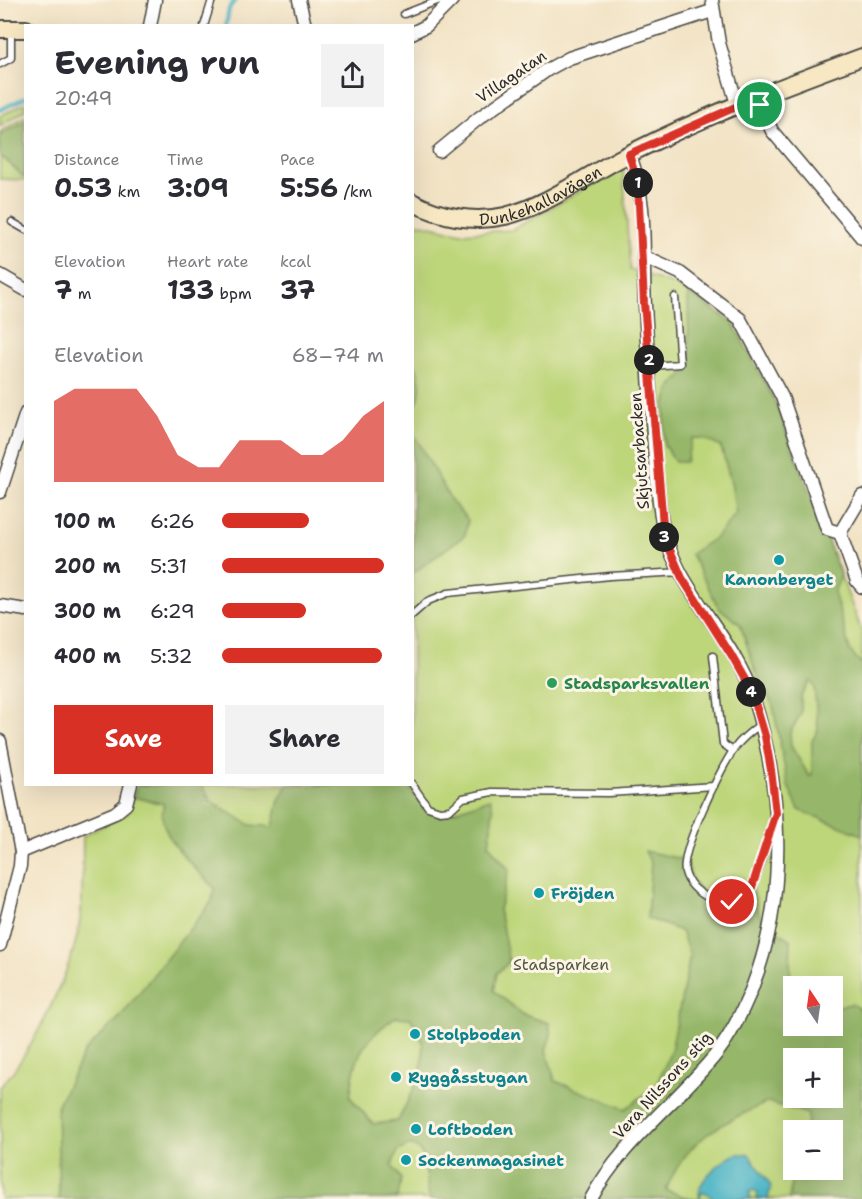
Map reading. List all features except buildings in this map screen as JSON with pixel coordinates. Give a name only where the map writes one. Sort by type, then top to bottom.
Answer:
[{"type":"street","points":[[150,24],[155,0]]},
{"type":"street","points":[[299,0],[305,24]]},
{"type":"street","points":[[414,32],[426,26],[452,0]]},
{"type":"street","points":[[712,6],[737,104]]},
{"type":"street","name":"Villagatan","points":[[439,151],[479,118],[546,70],[569,58],[712,6]]},
{"type":"street","name":"Dunkehallavägen","points":[[414,203],[453,217],[476,220],[529,209],[629,154],[737,104],[862,57]]},
{"type":"street","points":[[756,98],[772,131],[862,238]]},
{"type":"street","name":"Skjutsarbacken","points":[[629,154],[638,185],[649,366],[664,536],[752,692],[761,723],[776,813]]},
{"type":"street","points":[[644,257],[680,273],[740,319],[782,397],[826,529],[840,533]]},
{"type":"street","points":[[0,275],[24,289]]},
{"type":"street","points":[[0,492],[24,419]]},
{"type":"street","points":[[840,533],[862,496]]},
{"type":"street","points":[[840,533],[857,581],[862,588]]},
{"type":"street","points":[[0,606],[24,610]]},
{"type":"street","points":[[0,741],[21,852],[20,866],[0,945]]},
{"type":"street","points":[[21,852],[115,813],[126,804],[130,786]]},
{"type":"street","name":"Vera Nilssons stig","points":[[591,1199],[607,1170],[719,1051],[744,1008],[764,955],[772,922],[777,865],[776,813]]},
{"type":"lane","points":[[205,24],[212,0]]},
{"type":"lane","points":[[404,14],[440,0]]},
{"type":"lane","points":[[0,64],[11,58],[12,29]]},
{"type":"lane","points":[[12,222],[24,229]]},
{"type":"lane","points":[[649,366],[680,364],[675,297]]},
{"type":"lane","points":[[414,613],[428,601],[448,593],[610,576],[683,572]]},
{"type":"lane","points":[[713,657],[723,744],[733,751]]},
{"type":"lane","name":"Skjutsarbacken","points":[[761,723],[745,736],[733,751],[714,786],[691,840],[684,868],[689,882],[709,898],[732,902],[746,895],[752,887],[776,813]]},
{"type":"lane","points":[[413,786],[428,807],[440,811],[450,810],[463,798],[492,792],[609,793],[714,786]]},
{"type":"green space","points":[[24,104],[24,111],[0,126],[0,116]]},
{"type":"green space","points":[[24,117],[24,180],[0,179],[0,132]]},
{"type":"green space","points":[[24,122],[24,177],[0,155],[0,135]]},
{"type":"green space","name":"Stadsparken","points":[[623,167],[630,270],[675,285],[732,321],[775,401],[862,632],[862,1199],[0,1199],[0,1087],[24,1056],[47,1014],[73,950],[81,909],[83,836],[128,813],[137,786],[414,786],[414,220],[418,223],[461,233],[512,230]]},
{"type":"green space","points":[[688,293],[732,321],[775,401],[841,576],[834,592],[850,651],[862,664],[862,835],[799,810],[788,786],[773,706],[755,670],[740,624],[719,608],[691,554],[716,537],[736,514],[731,482],[721,447],[704,439],[692,438],[686,462],[675,462],[664,445],[665,404],[671,387],[689,368]],"holes":[[[810,681],[814,685],[818,730],[812,741],[812,775],[809,776],[791,746],[790,733],[801,713],[801,696]]]},
{"type":"green space","points":[[414,363],[420,386],[419,397],[414,408]]},
{"type":"green space","points":[[414,435],[453,503],[468,520],[465,535],[414,572]]},
{"type":"green space","points":[[137,786],[202,786],[212,802],[250,825],[273,827],[279,800],[286,786],[408,786],[427,808],[444,813],[490,799],[493,809],[489,845],[509,870],[499,910],[509,962],[497,973],[494,991],[524,1015],[549,1023],[551,1035],[546,1050],[555,1081],[625,1109],[656,1086],[671,1051],[690,956],[681,931],[647,918],[651,863],[645,851],[686,860],[696,886],[705,894],[732,902],[752,887],[759,914],[763,920],[791,940],[791,976],[783,976],[783,1036],[843,1036],[843,1005],[852,1004],[862,1011],[862,1199],[789,1199],[790,1180],[843,1180],[843,1120],[808,1120],[808,1114],[788,1108],[843,1108],[843,1048],[783,1048],[783,1106],[768,1102],[720,1126],[695,1145],[674,1172],[666,1190],[691,1199],[430,1199],[425,1160],[417,1149],[410,1145],[398,1151],[392,1165],[401,1179],[398,1197],[393,1199],[59,1199],[57,1106],[85,1051],[120,1017],[212,901],[214,888],[170,838],[162,815],[164,804],[133,797]],"holes":[[[395,1017],[410,1018],[423,1043],[421,1069],[398,1121],[373,1124],[350,1097],[358,1059],[374,1035]]]},
{"type":"water","points":[[736,1154],[749,1154],[771,1186],[768,1199],[757,1199],[758,1192],[753,1190],[749,1193],[751,1199],[714,1199],[705,1192],[701,1193],[700,1199],[701,1185],[710,1172]]},
{"type":"waterway","points":[[226,24],[229,9],[235,0]]},
{"type":"waterway","points":[[0,110],[24,98]]},
{"type":"place","name":"Kanonberget","points":[[779,560]]},
{"type":"place","name":"Stadsparksvallen","points":[[552,683]]},
{"type":"place","name":"Fröjden","points":[[539,893]]},
{"type":"place","name":"Stolpboden","points":[[415,1034]]},
{"type":"place","name":"Ryggåsstugan","points":[[396,1077]]},
{"type":"place","name":"Loftboden","points":[[416,1129]]},
{"type":"place","name":"Sockenmagasinet","points":[[406,1160]]},
{"type":"route","points":[[732,902],[746,895],[752,887],[766,847],[776,813],[771,770],[765,736],[752,692],[682,578],[664,536],[660,511],[644,303],[644,257],[638,185],[636,171],[629,154],[737,104],[756,98],[760,105]]}]
